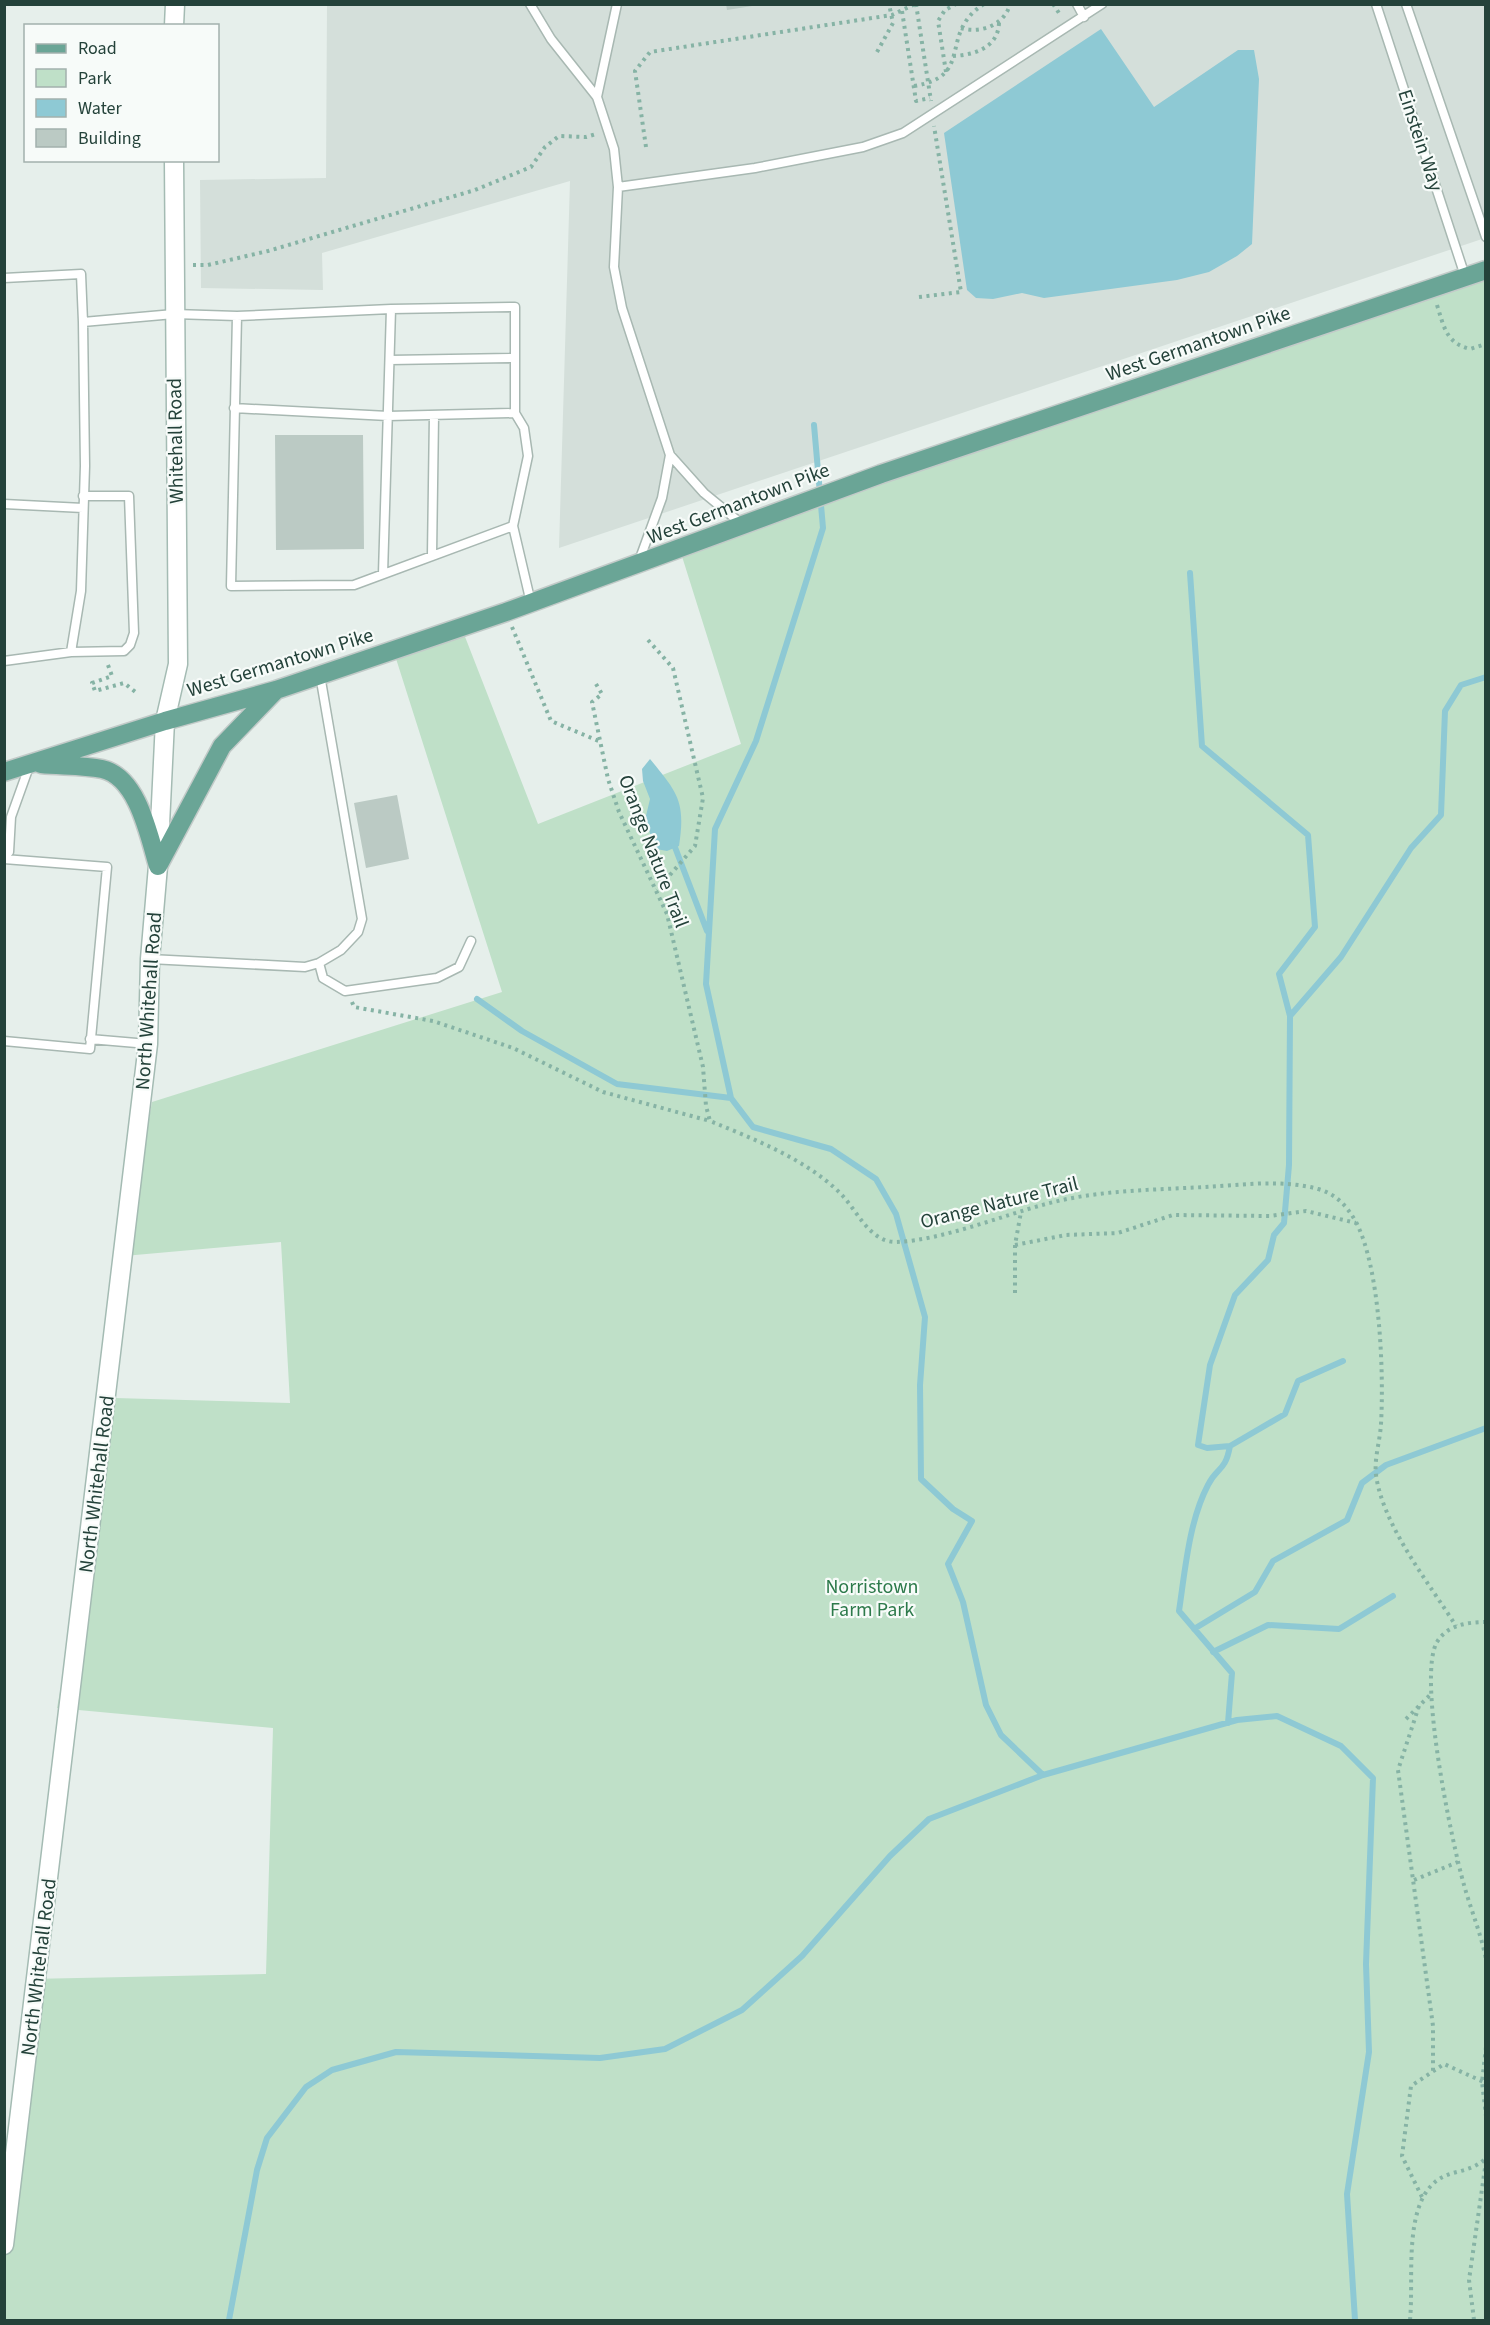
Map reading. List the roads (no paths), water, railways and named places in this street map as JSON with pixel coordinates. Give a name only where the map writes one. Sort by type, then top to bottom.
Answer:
[{"type":"main road","points":[[174,24],[175,4]]},
{"type":"main road","name":"Whitehall Road","points":[[165,721],[178,664],[174,162]]},
{"type":"main road","name":"West Germantown Pike","points":[[4,772],[165,721],[276,690],[531,604],[881,474],[1485,270]]},
{"type":"main road","points":[[158,866],[218,751],[276,690]]},
{"type":"main road","name":"North Whitehall Road","points":[[4,2246],[148,1044],[150,959],[158,866],[165,721]]},
{"type":"main road","points":[[30,764],[104,769],[125,784],[136,796],[158,866]]},
{"type":"lane","points":[[530,4],[551,39],[597,97],[614,149],[618,187],[615,227],[616,278],[622,308],[670,455],[704,494],[744,525]]},
{"type":"lane","points":[[597,97],[617,4]]},
{"type":"lane","points":[[1077,4],[1084,16]]},
{"type":"lane","points":[[618,187],[754,168],[863,147],[903,133],[933,117],[1102,4]]},
{"type":"lane","name":"Einstein Way","points":[[1376,4],[1465,276]]},
{"type":"lane","name":"Einstein Way","points":[[1406,4],[1485,237]]},
{"type":"lane","points":[[4,278],[81,274],[84,496],[81,591],[71,652]]},
{"type":"lane","points":[[83,322],[174,314],[237,316],[391,309],[515,307],[514,413],[524,428],[528,456],[513,526],[531,604]]},
{"type":"lane","points":[[383,574],[391,309]]},
{"type":"lane","points":[[237,316],[231,586],[354,585],[513,526]]},
{"type":"lane","points":[[390,360],[514,358]]},
{"type":"lane","points":[[234,408],[388,416],[514,413]]},
{"type":"lane","points":[[432,555],[434,415]]},
{"type":"lane","points":[[637,566],[656,518],[670,455]]},
{"type":"lane","points":[[4,661],[71,652],[124,651],[130,645],[134,633],[129,496],[84,496]]},
{"type":"lane","points":[[4,504],[83,508]]},
{"type":"lane","points":[[150,959],[292,967],[319,963],[350,942],[358,932],[362,919],[320,675]]},
{"type":"lane","points":[[4,858],[9,852],[11,817],[30,764]]},
{"type":"lane","points":[[4,858],[107,867],[90,1049],[4,1041]]},
{"type":"lane","points":[[319,963],[323,978],[345,991],[437,978],[459,967],[471,941]]},
{"type":"lane","points":[[90,1039],[148,1044]]},
{"type":"water","points":[[1101,29],[1154,107],[1238,50],[1254,50],[1259,79],[1252,244],[1237,256],[1209,272],[1177,280],[1044,298],[1022,293],[993,299],[976,298],[967,290],[944,133]]},
{"type":"water","points":[[650,759],[673,789],[680,807],[679,846],[667,851],[656,849],[645,820],[650,799],[643,781],[642,769]]},
{"type":"waterway","points":[[814,425],[823,528],[756,741],[715,829],[706,984],[731,1098],[753,1127],[831,1149],[876,1179],[896,1214],[925,1317],[920,1385],[921,1479],[953,1509],[972,1521],[948,1564],[963,1602],[986,1705],[1001,1735],[1043,1775]]},
{"type":"waterway","points":[[1190,573],[1202,746],[1308,835],[1315,927],[1279,974],[1290,1016]]},
{"type":"waterway","points":[[1228,1723],[1232,1673],[1179,1611],[1196,1514],[1211,1479],[1226,1461],[1230,1446],[1207,1448],[1198,1445],[1210,1365],[1235,1295],[1268,1260],[1274,1235],[1284,1223],[1289,1165],[1290,1016],[1341,957],[1411,848],[1441,815],[1445,711],[1461,685],[1486,677]]},
{"type":"waterway","points":[[673,842],[707,931]]},
{"type":"waterway","points":[[477,999],[522,1031],[617,1084],[731,1098]]},
{"type":"waterway","points":[[1230,1446],[1285,1414],[1298,1381],[1343,1361]]},
{"type":"waterway","points":[[1194,1629],[1255,1592],[1273,1561],[1347,1520],[1362,1483],[1386,1465],[1486,1428]]},
{"type":"waterway","points":[[1213,1652],[1268,1625],[1339,1629],[1393,1596]]},
{"type":"waterway","points":[[229,2320],[257,2170],[267,2138],[306,2087],[332,2070],[396,2052],[600,2058],[665,2049],[742,2010],[802,1956],[890,1856],[929,1819],[1043,1775],[1237,1720],[1277,1716],[1341,1746],[1373,1778],[1366,1964],[1369,2052],[1347,2194],[1355,2320]]},
{"type":"park label","name":"Norristown Farm Park","points":[[872,1598]]}]
